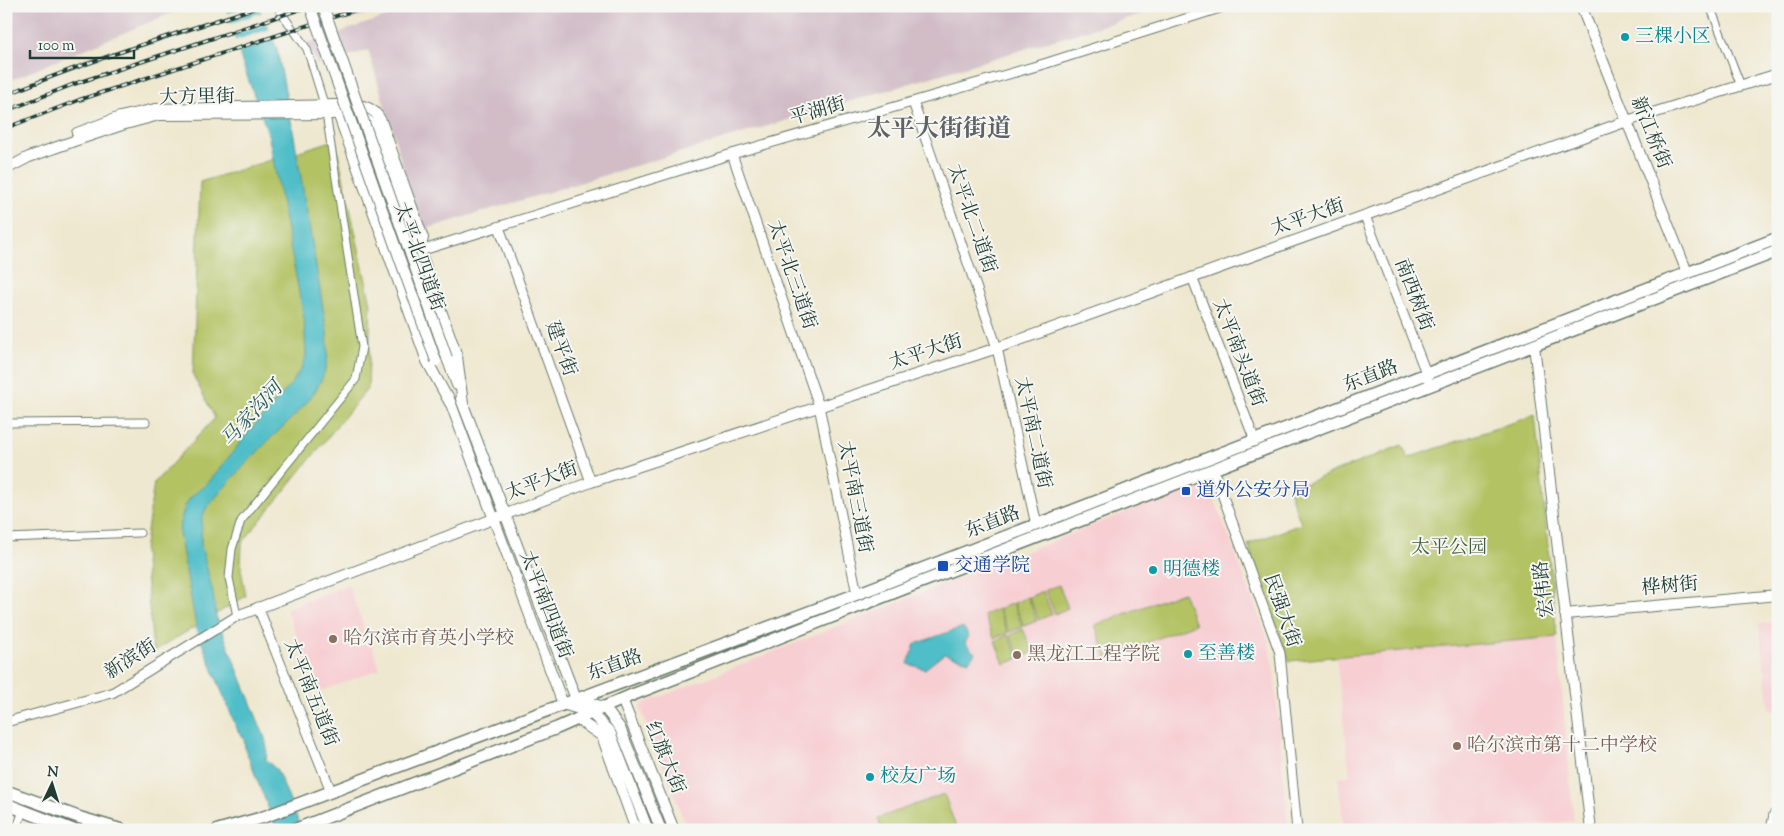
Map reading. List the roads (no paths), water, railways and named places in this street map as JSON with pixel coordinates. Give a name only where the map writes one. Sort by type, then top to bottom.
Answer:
[{"type":"highway","name":"东直路","points":[[294,830],[577,719],[622,699],[1213,469],[1687,272],[1778,238]]},
{"type":"highway","name":"东直路","points":[[218,830],[261,818],[304,802],[857,594],[1255,440],[1429,379],[1534,345],[1778,251]]},
{"type":"highway","points":[[6,791],[81,818],[122,830]]},
{"type":"highway","points":[[6,804],[73,830]]},
{"type":"main road","name":"太平北四道街","points":[[310,6],[450,403],[494,519]]},
{"type":"main road","name":"太平北四道街","points":[[323,6],[463,404],[506,515]]},
{"type":"main road","name":"新江桥街","points":[[1581,6],[1687,272]]},
{"type":"main road","name":"太平大街","points":[[236,616],[591,482],[997,348],[1627,121],[1778,74]]},
{"type":"main road","name":"大方里街","points":[[6,161],[62,138],[133,113],[162,108],[337,110],[365,106],[373,109],[379,116],[423,238],[420,250],[457,356],[463,404]]},
{"type":"main road","name":"大方里街","points":[[6,169],[29,157],[148,117],[167,114],[237,110]]},
{"type":"main road","points":[[337,110],[427,361],[450,403]]},
{"type":"main road","name":"宏伟路","points":[[1534,345],[1591,830]]},
{"type":"main road","name":"太平南四道街","points":[[506,515],[576,699]]},
{"type":"main road","name":"太平南四道街","points":[[494,519],[564,704]]},
{"type":"main road","name":"桦树街","points":[[1565,614],[1778,594]]},
{"type":"main road","points":[[576,699],[604,707]]},
{"type":"main road","name":"红旗大街","points":[[622,699],[674,830]]},
{"type":"main road","points":[[564,704],[591,713],[610,732],[648,830]]},
{"type":"main road","name":"红旗大街","points":[[604,707],[620,728],[661,830]]},
{"type":"main road","points":[[577,719],[602,736],[636,830]]},
{"type":"street","points":[[236,616],[228,578],[232,549],[241,521],[356,380],[362,346],[325,110],[307,49],[278,8],[279,6]]},
{"type":"street","name":"平湖街","points":[[420,250],[732,154],[1047,63],[1226,6]]},
{"type":"street","points":[[1710,6],[1741,86]]},
{"type":"street","name":"太平北二道街","points":[[913,102],[997,348]]},
{"type":"street","name":"太平北三道街","points":[[732,154],[819,406]]},
{"type":"street","name":"南西树街","points":[[1365,216],[1429,379]]},
{"type":"street","name":"建平街","points":[[499,227],[591,482]]},
{"type":"street","name":"太平南头道街","points":[[1192,277],[1255,440]]},
{"type":"street","name":"太平南二道街","points":[[997,348],[1036,525]]},
{"type":"street","name":"太平南三道街","points":[[819,406],[857,594]]},
{"type":"street","points":[[6,423],[146,422]]},
{"type":"street","name":"民强大街","points":[[1213,469],[1280,653],[1297,830]]},
{"type":"street","points":[[6,538],[140,533]]},
{"type":"street","name":"太平南五道街","points":[[258,608],[331,791]]},
{"type":"street","name":"新滨街","points":[[6,722],[112,692],[236,616]]},
{"type":"street","points":[[16,830],[23,811]]},
{"type":"street","points":[[1770,830],[1773,814],[1778,813]]},
{"type":"water","points":[[226,6],[258,6],[277,49],[294,136],[327,332],[328,351],[321,381],[309,400],[236,474],[206,509],[202,518],[201,545],[213,593],[216,616],[265,738],[267,748],[266,760],[277,770],[302,830],[277,830],[245,749],[244,738],[238,731],[197,631],[179,533],[180,522],[186,504],[191,497],[209,482],[248,433],[292,383],[303,365],[306,355],[304,318],[268,133],[242,62]]},
{"type":"water","points":[[963,627],[969,636],[965,643],[975,653],[969,661],[944,654],[925,669],[908,664],[915,644]]},
{"type":"railway","points":[[6,95],[101,59],[261,6]]},
{"type":"railway","points":[[6,111],[74,84],[310,6]]},
{"type":"railway","points":[[6,128],[79,100],[367,6]]},
{"type":"place","name":"三棵小区","points":[[1625,37]]},
{"type":"place","name":"道外公安分局","points":[[1186,491]]},
{"type":"place","name":"交通学院","points":[[943,566]]},
{"type":"place","name":"明德楼","points":[[1153,570]]},
{"type":"place","name":"哈尔滨市育英小学校","points":[[333,639]]},
{"type":"place","name":"至善楼","points":[[1188,654]]},
{"type":"place","name":"黑龙江工程学院","points":[[1017,655]]},
{"type":"place","name":"哈尔滨市第十二中学校","points":[[1457,746]]},
{"type":"place","name":"校友广场","points":[[870,777]]},
{"type":"district","name":"太平大街街道","points":[[939,130]]},
{"type":"water label","name":"马家沟河","points":[[253,415]]},
{"type":"park label","name":"太平公园","points":[[1449,548]]}]
